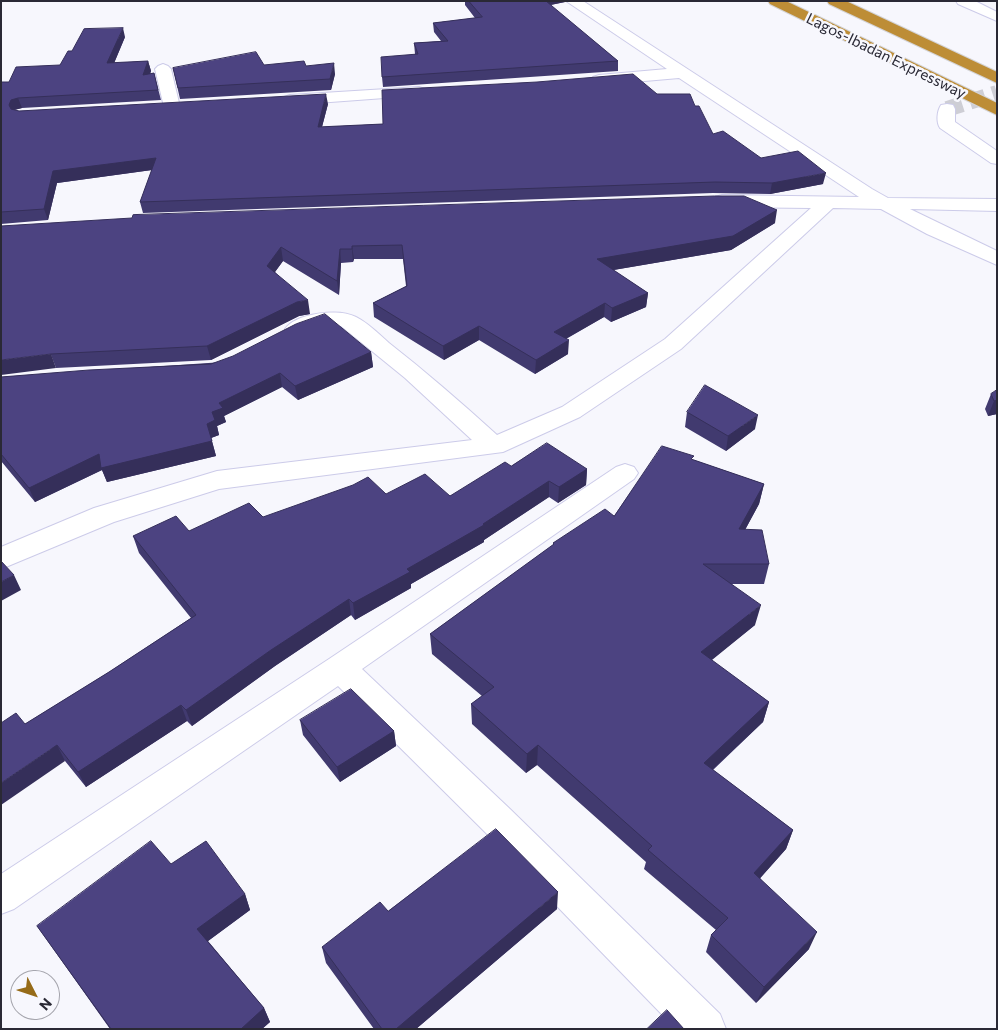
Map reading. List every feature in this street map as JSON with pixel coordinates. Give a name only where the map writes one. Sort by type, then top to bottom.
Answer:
[{"type":"highway","name":"Lagos-Ibadan Expressway","points":[[775,1],[997,110]]},
{"type":"highway","name":"Lagos-Ibadan Expressway","points":[[834,1],[997,78]]},
{"type":"street","points":[[573,1],[680,73],[866,193],[934,230],[997,259]]},
{"type":"street","points":[[963,1],[997,17]]},
{"type":"street","points":[[163,69],[172,107]]},
{"type":"street","points":[[585,81],[680,73]]},
{"type":"street","points":[[277,101],[431,91]]},
{"type":"street","points":[[154,108],[191,106]]},
{"type":"street","points":[[947,110],[946,124],[997,159]]},
{"type":"street","points":[[703,201],[997,205]]},
{"type":"street","points":[[1,559],[104,515],[217,480],[494,446],[571,412],[673,344],[827,204]]},
{"type":"street","points":[[276,340],[308,323],[332,318],[348,321],[494,446]]},
{"type":"street","points":[[1,896],[625,473]]},
{"type":"street","points":[[340,668],[497,820],[705,1029]]},
{"type":"building","points":[[469,1],[546,1],[618,61],[382,77],[381,57],[418,54],[414,43],[448,41],[433,23],[482,17]]},
{"type":"building","points":[[123,28],[107,63],[148,61],[143,75],[154,73],[158,90],[18,98],[11,100],[9,105],[11,109],[19,111],[326,94],[318,127],[383,124],[382,90],[537,82],[633,74],[657,94],[690,94],[695,106],[699,106],[713,134],[723,131],[761,158],[798,151],[826,173],[772,183],[715,182],[140,202],[156,158],[53,171],[44,209],[1,212],[1,82],[9,82],[16,67],[60,65],[68,51],[72,51],[84,29]]},
{"type":"building","points":[[256,52],[264,65],[304,61],[306,66],[334,63],[330,79],[178,88],[173,68]]},
{"type":"building","points":[[744,196],[777,210],[733,236],[597,259],[648,293],[612,308],[605,303],[554,332],[569,340],[536,360],[479,326],[443,346],[373,303],[407,286],[402,245],[352,246],[352,249],[340,249],[337,281],[281,247],[267,266],[308,300],[297,302],[207,346],[51,354],[1,360],[1,226],[132,218],[133,215]]},
{"type":"building","points":[[325,314],[371,352],[295,386],[280,373],[219,403],[223,408],[212,412],[215,420],[207,424],[212,441],[101,468],[99,454],[29,488],[1,454],[1,377],[89,370],[211,364],[233,356],[296,324]]},
{"type":"building","points":[[705,385],[758,415],[728,436],[687,412]]},
{"type":"building","points":[[997,390],[997,400],[994,401],[991,394]]},
{"type":"building","points":[[547,443],[587,469],[559,487],[549,481],[484,525],[407,569],[410,572],[353,603],[349,599],[271,650],[186,710],[181,705],[78,772],[57,745],[1,783],[1,723],[16,713],[25,724],[196,615],[133,536],[176,516],[189,531],[249,503],[263,517],[353,485],[368,477],[386,494],[425,474],[450,496],[505,462],[511,466]]},
{"type":"building","points":[[662,446],[694,456],[691,459],[764,484],[739,529],[762,530],[769,564],[703,564],[761,605],[701,652],[769,702],[704,763],[793,830],[754,873],[817,932],[764,987],[711,935],[728,918],[648,850],[652,846],[538,745],[527,754],[471,704],[494,687],[430,634],[553,543],[605,509],[614,516]]},
{"type":"building","points":[[1,561],[14,575],[1,582]]},
{"type":"building","points":[[351,689],[394,731],[337,767],[300,720]]},
{"type":"building","points":[[496,829],[558,892],[396,1029],[382,1029],[322,947],[380,902],[388,911]]},
{"type":"building","points":[[151,841],[171,864],[206,841],[245,894],[197,929],[264,1008],[241,1029],[111,1029],[37,926]]},
{"type":"building","points":[[667,1010],[684,1029],[647,1029]]},
{"type":"tunnel","points":[[947,109],[997,93]]}]
